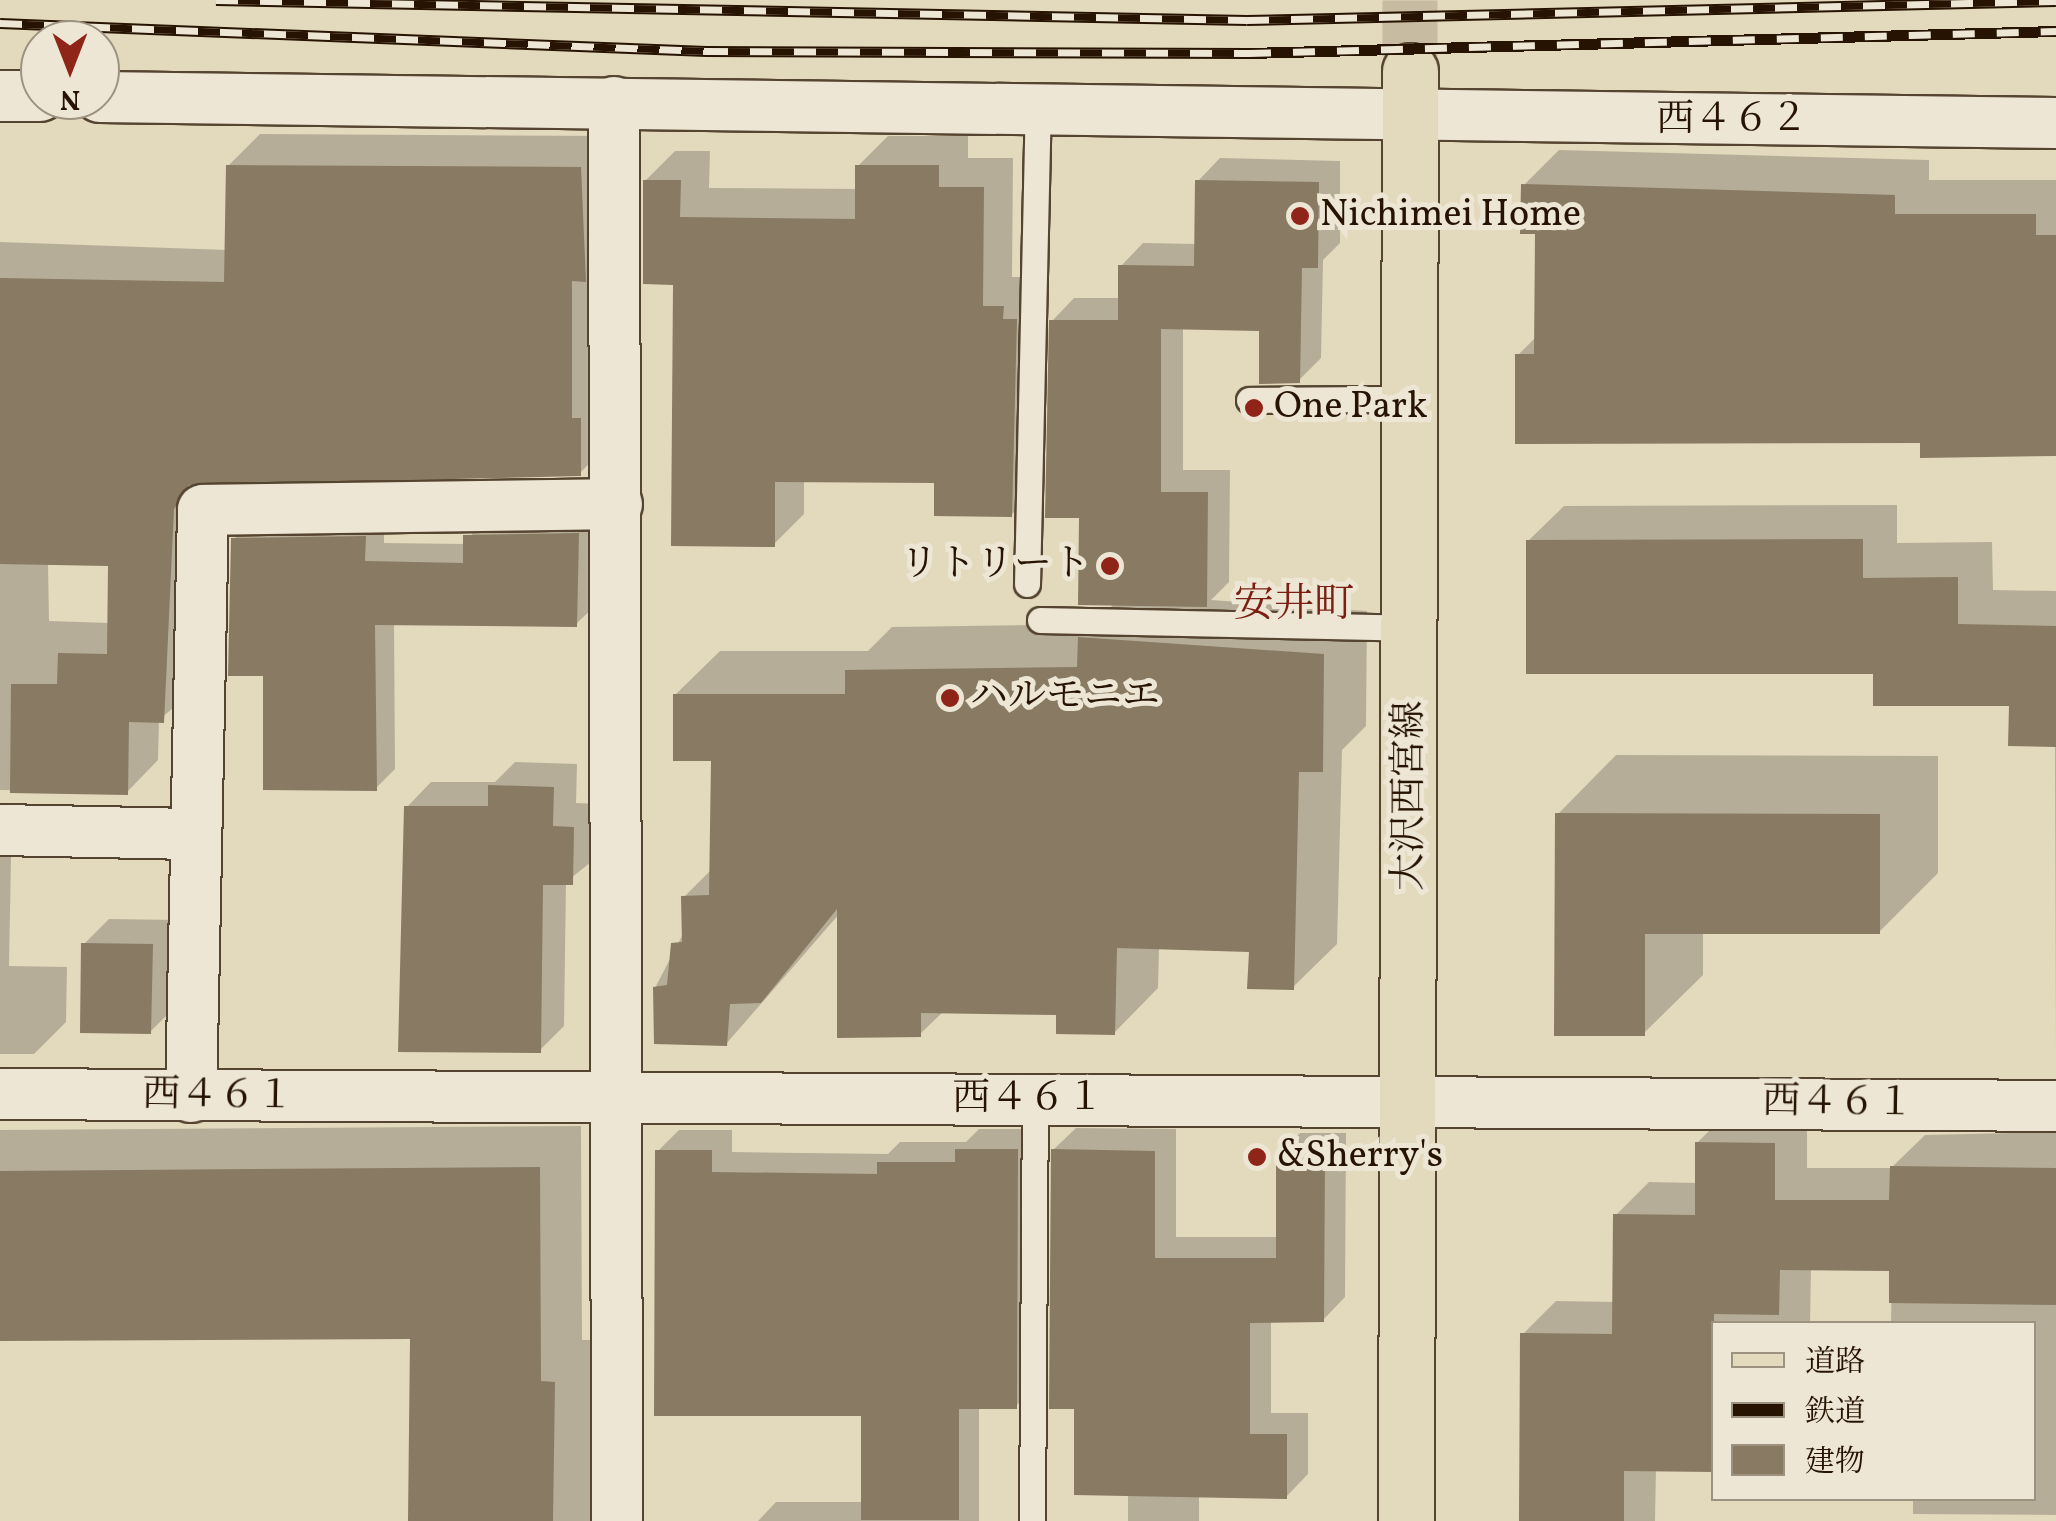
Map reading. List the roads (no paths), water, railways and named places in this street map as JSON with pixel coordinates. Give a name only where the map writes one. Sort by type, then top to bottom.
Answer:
[{"type":"main road","name":"大沢西宮線","points":[[1406,1521],[1411,1098],[1409,95]]},
{"type":"street","name":"西４６２","points":[[120,97],[1038,111],[1409,95],[2056,122]]},
{"type":"street","points":[[614,102],[620,1102],[617,1521]]},
{"type":"street","points":[[191,1096],[203,510],[617,504]]},
{"type":"street","points":[[0,830],[196,834]]},
{"type":"street","name":"西４６１","points":[[0,1094],[620,1102],[1411,1098],[2056,1106]]},
{"type":"lane","points":[[1027,584],[1038,111]]},
{"type":"lane","points":[[1249,400],[1410,399]]},
{"type":"lane","points":[[1040,620],[1410,628]]},
{"type":"lane","points":[[1032,1521],[1035,1100]]},
{"type":"tunnel","points":[[1410,0],[1410,71]]},
{"type":"railway","points":[[216,0],[1247,20],[2056,1]]},
{"type":"railway","points":[[0,23],[706,51],[1249,53],[2056,31]]},
{"type":"place","name":"Nichimei Home","points":[[1300,216]]},
{"type":"place","name":"One Park","points":[[1254,408]]},
{"type":"place","name":"リトリート","points":[[1110,566]]},
{"type":"place","name":"ハルモニエ","points":[[950,698]]},
{"type":"place","name":"&Sherry's","points":[[1257,1157]]},
{"type":"district","name":"安井町","points":[[1294,606]]}]
